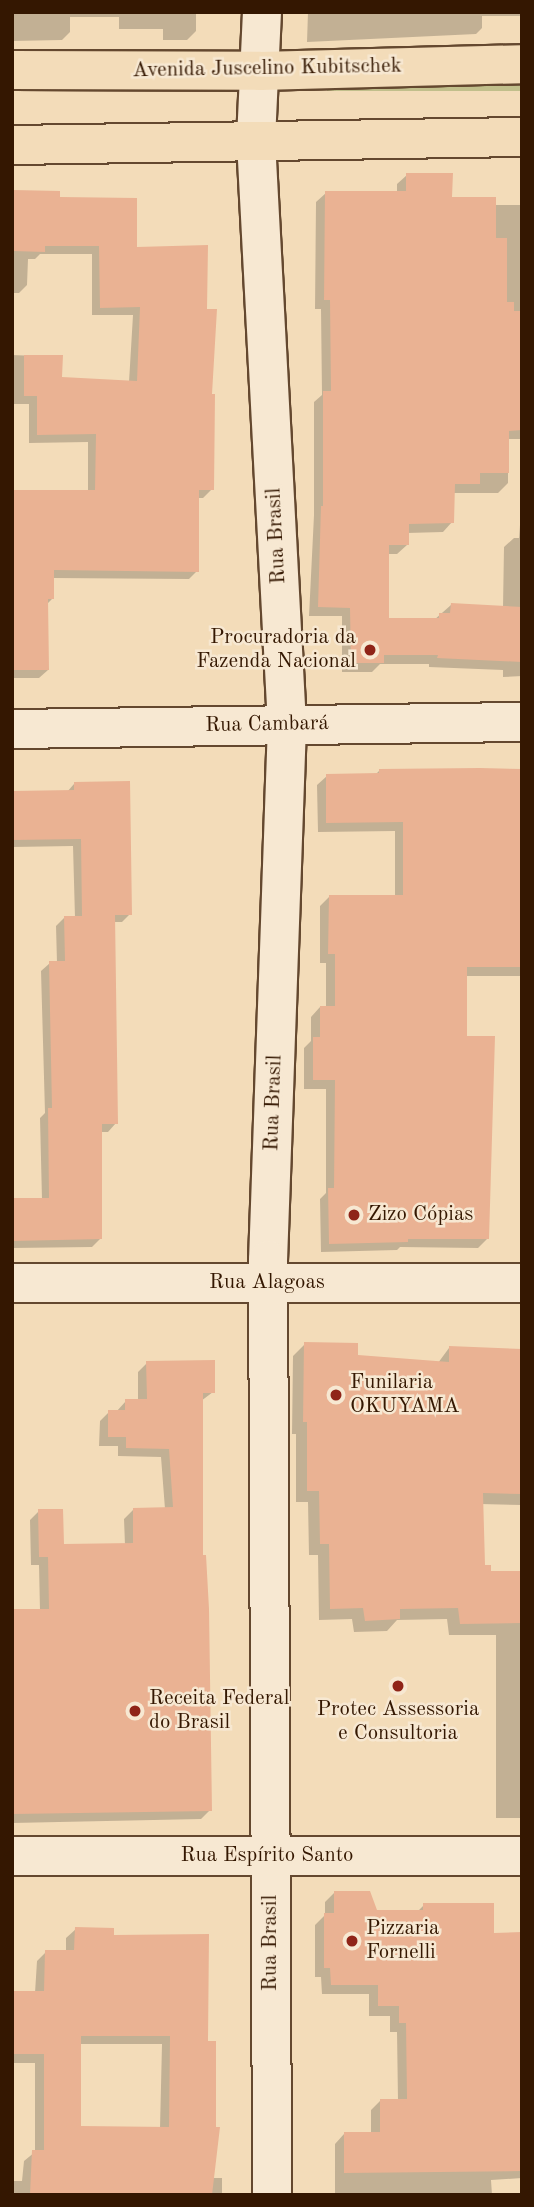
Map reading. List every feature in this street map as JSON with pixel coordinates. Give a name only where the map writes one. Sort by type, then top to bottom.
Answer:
[{"type":"main road","name":"Avenida Juscelino Kubitschek","points":[[12,70],[260,71],[522,64]]},
{"type":"main road","points":[[12,145],[522,137]]},
{"type":"street","name":"Rua Brasil","points":[[262,12],[256,141],[288,725],[268,1284],[272,2195]]},
{"type":"street","name":"Rua Cambará","points":[[12,729],[522,722]]},
{"type":"street","name":"Rua Alagoas","points":[[12,1283],[522,1283]]},
{"type":"street","name":"Rua Espírito Santo","points":[[12,1856],[522,1856]]},
{"type":"shaded area","points":[[327,64],[522,64],[522,91],[327,91]]},
{"type":"building","points":[[406,173],[453,173],[452,197],[496,197],[496,238],[507,238],[507,302],[514,302],[514,311],[522,311],[522,430],[509,431],[509,473],[480,473],[480,484],[455,484],[454,523],[409,524],[409,545],[389,545],[389,618],[439,618],[439,613],[450,613],[451,603],[522,607],[522,662],[437,658],[438,655],[384,655],[384,663],[351,663],[350,608],[318,607],[323,506],[323,391],[331,391],[330,300],[324,300],[325,191],[406,191]]},
{"type":"building","points":[[13,190],[60,191],[60,197],[137,198],[137,247],[208,245],[207,309],[217,309],[212,394],[215,394],[214,490],[199,490],[199,572],[54,570],[54,599],[48,599],[49,670],[12,670],[12,490],[95,490],[96,434],[37,435],[37,396],[24,396],[24,355],[63,355],[62,377],[137,381],[140,307],[100,308],[99,246],[45,246],[45,252],[13,251]]},
{"type":"building","points":[[379,769],[522,769],[522,967],[467,967],[467,1036],[495,1036],[489,1239],[408,1239],[408,1242],[329,1244],[328,1188],[334,1188],[335,1080],[313,1080],[313,1037],[320,1037],[320,1006],[335,1006],[335,954],[328,954],[329,895],[403,895],[403,822],[326,823],[326,774],[379,773]]},
{"type":"building","points":[[130,781],[132,915],[115,915],[118,1124],[102,1124],[102,1239],[12,1241],[12,1198],[49,1198],[48,1108],[52,1108],[49,961],[65,961],[64,916],[82,916],[81,839],[12,840],[12,791],[74,790],[74,782]]},
{"type":"building","points":[[304,1342],[358,1343],[358,1355],[449,1362],[449,1346],[522,1349],[522,1494],[483,1493],[485,1565],[491,1565],[491,1571],[522,1571],[522,1623],[460,1624],[458,1608],[400,1609],[400,1619],[365,1621],[363,1608],[330,1609],[329,1544],[320,1544],[319,1491],[307,1491],[307,1422],[303,1422]]},
{"type":"building","points":[[215,1360],[215,1393],[203,1393],[203,1555],[206,1555],[209,1609],[212,1811],[12,1814],[12,1609],[49,1609],[48,1557],[39,1557],[38,1509],[63,1509],[64,1544],[133,1543],[133,1508],[173,1507],[169,1449],[126,1448],[126,1437],[108,1437],[108,1410],[125,1410],[125,1399],[147,1399],[146,1361]]},
{"type":"building","points":[[334,1891],[370,1891],[377,1910],[423,1910],[423,1903],[494,1903],[494,1933],[522,1932],[522,2171],[344,2173],[344,2132],[380,2132],[380,2099],[407,2099],[406,2023],[399,2023],[399,2006],[378,2006],[378,1985],[331,1985],[330,1968],[324,1968],[324,1913],[334,1913]]},
{"type":"building","points":[[75,1927],[114,1928],[114,1935],[209,1934],[208,2041],[216,2041],[216,2127],[220,2127],[212,2195],[30,2195],[32,2150],[44,2150],[44,2054],[12,2054],[12,1991],[44,1991],[45,1950],[74,1950]],"holes":[[[81,2036],[170,2036],[169,2127],[81,2126]]]},
{"type":"place","name":"Procuradoria da Fazenda Nacional","points":[[370,650]]},
{"type":"place","name":"Zizo Cópias","points":[[354,1215]]},
{"type":"place","name":"Funilaria OKUYAMA","points":[[336,1395]]},
{"type":"place","name":"Protec Assessoria e Consultoria","points":[[398,1686]]},
{"type":"place","name":"Receita Federal do Brasil","points":[[135,1711]]},
{"type":"place","name":"Pizzaria Fornelli","points":[[352,1941]]}]
